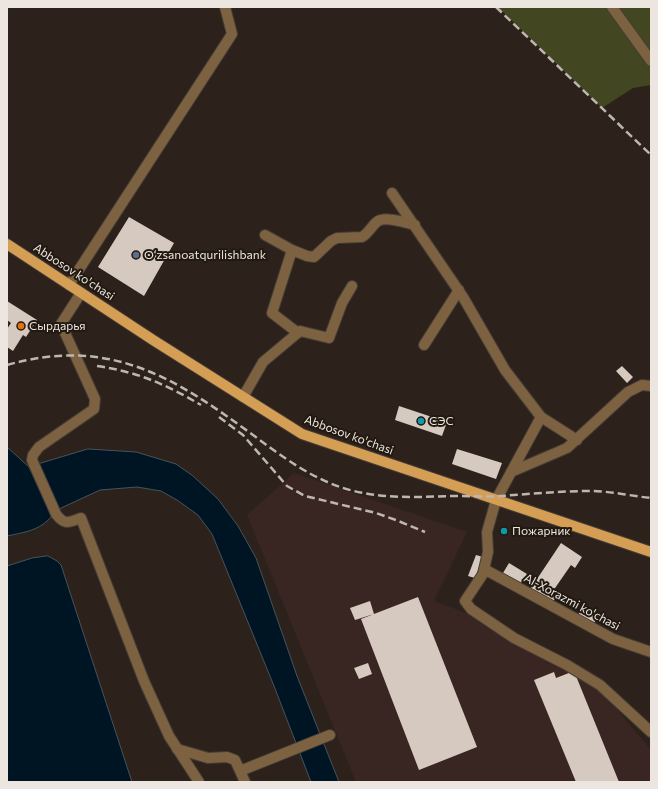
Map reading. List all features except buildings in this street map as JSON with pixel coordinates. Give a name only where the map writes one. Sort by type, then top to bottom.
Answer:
[{"type":"main road","name":"Abbosov ko'chasi","points":[[7,244],[302,434],[651,552]]},
{"type":"street","points":[[70,285],[232,34],[225,7]]},
{"type":"street","points":[[612,7],[651,61]]},
{"type":"street","points":[[392,193],[459,290],[505,370],[541,417],[577,440]]},
{"type":"street","points":[[265,235],[292,250],[314,257],[331,241],[337,238],[362,237],[381,220],[396,220],[415,225]]},
{"type":"street","points":[[292,250],[272,313],[298,333]]},
{"type":"street","points":[[243,397],[263,362],[300,331],[329,338],[342,302],[352,286]]},
{"type":"street","points":[[424,344],[459,290]]},
{"type":"street","points":[[81,293],[61,324],[95,399],[94,409],[39,447],[33,455],[32,460],[56,514],[61,520],[66,523],[81,518],[144,681],[168,736],[199,782]]},
{"type":"street","points":[[511,472],[567,448],[628,392],[642,385],[651,386]]},
{"type":"street","points":[[541,417],[496,500],[487,532],[488,552],[483,574],[465,601],[471,609],[514,638],[567,664],[600,685],[651,732]]},
{"type":"street","name":"Al-Xorazmi ko'chasi","points":[[484,569],[613,639],[651,652]]},
{"type":"street","points":[[240,771],[330,735]]},
{"type":"street","points":[[177,749],[208,758],[227,757],[235,760],[245,782]]},
{"type":"shaded area","points":[[294,473],[467,532],[434,601],[485,620],[604,694],[651,750],[651,782],[356,782],[247,515]]},
{"type":"green space","points":[[498,7],[651,7],[651,85],[633,88],[602,108]]},
{"type":"water","points":[[7,447],[29,467],[52,516],[37,528],[7,536]]},
{"type":"water","points":[[88,449],[136,452],[176,464],[193,476],[218,499],[238,526],[256,558],[297,676],[339,782],[311,782],[274,686],[212,534],[198,515],[161,491],[137,487],[100,490],[59,509],[39,464]]},
{"type":"water","points":[[48,556],[61,565],[132,782],[7,782],[7,566],[32,558]]},
{"type":"railway","points":[[496,7],[651,155]]},
{"type":"railway","points":[[7,365],[44,357],[77,356],[109,359],[139,367],[196,396],[301,468],[327,482],[366,494],[403,497],[428,497],[501,496],[598,491],[651,498]]},
{"type":"railway","points":[[97,366],[138,375],[163,385],[201,405]]},
{"type":"railway","points":[[219,417],[243,435],[287,486],[305,496],[376,513],[425,532]]},
{"type":"place","name":"Oʻzsanoatqurilishbank","points":[[136,255]]},
{"type":"place","name":"Сырдарья","points":[[21,326]]},
{"type":"place","name":"СЭС","points":[[421,421]]},
{"type":"place","name":"Пожарник","points":[[504,531]]}]
